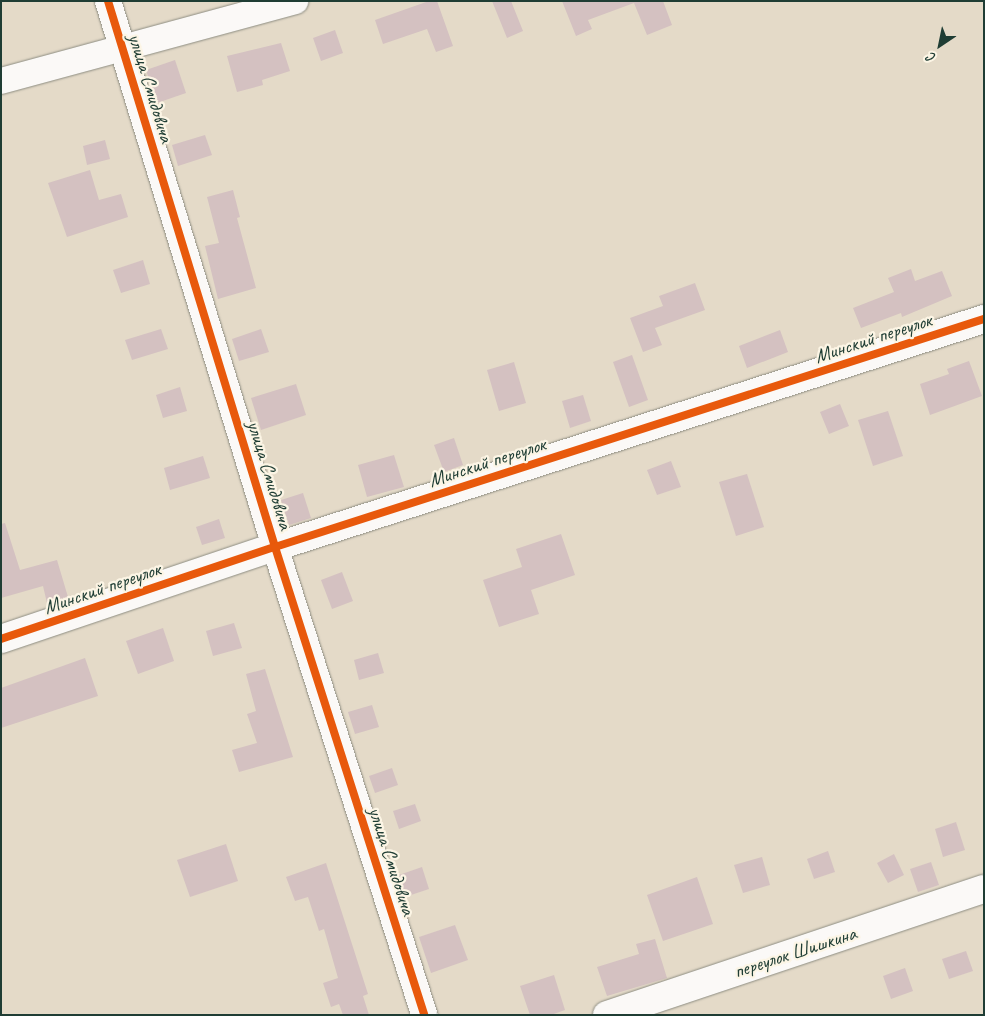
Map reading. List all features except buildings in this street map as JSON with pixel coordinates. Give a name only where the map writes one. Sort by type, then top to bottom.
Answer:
[{"type":"street","name":"улица Смидовича","points":[[108,1],[275,547],[424,1015]]},
{"type":"street","points":[[1,80],[295,1]]},
{"type":"street","name":"Минский переулок","points":[[1,638],[275,547],[984,319]]},
{"type":"street","name":"переулок Шишкина","points":[[607,1015],[984,889]]},
{"type":"cycle path","points":[[108,1],[275,547],[424,1015]]},
{"type":"cycle path","points":[[1,639],[275,547],[984,319]]}]
